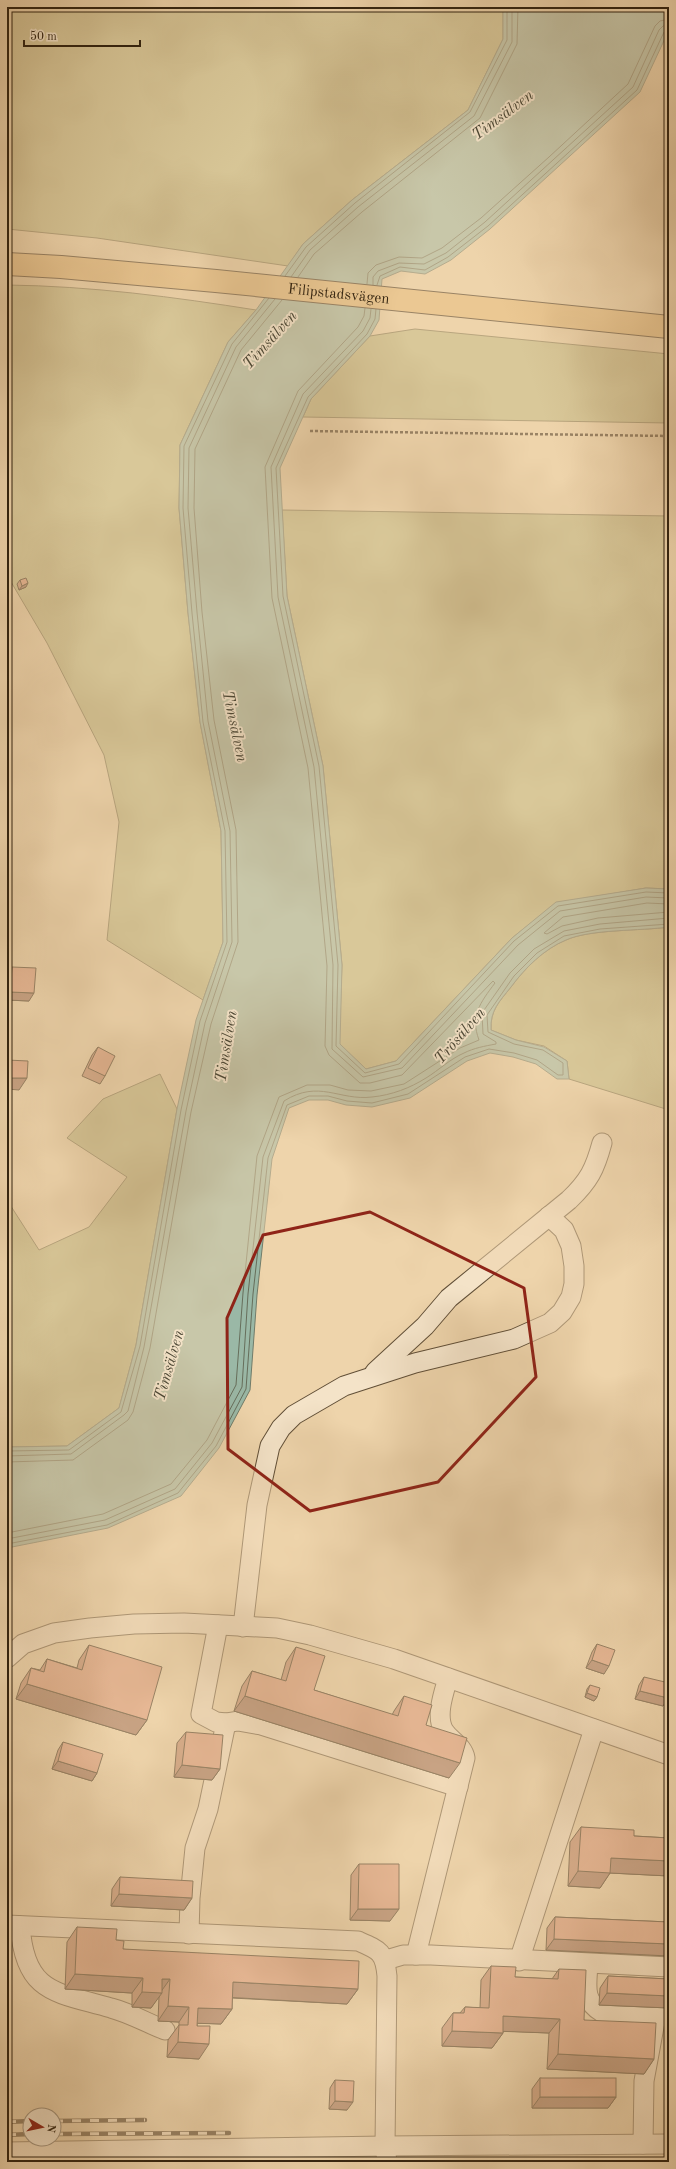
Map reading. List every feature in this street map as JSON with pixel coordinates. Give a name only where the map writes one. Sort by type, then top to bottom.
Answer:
[{"type":"main road","name":"Filipstadsvägen","points":[[7,264],[61,267],[269,286],[669,327]]},
{"type":"street","points":[[365,1380],[426,1326],[449,1298],[569,1200],[587,1182],[596,1165],[602,1143]]},
{"type":"street","points":[[243,1627],[256,1505],[270,1446],[282,1428],[294,1415],[344,1386],[415,1363],[514,1339],[550,1323],[562,1312],[571,1297],[574,1284],[574,1266],[571,1246],[564,1230],[549,1216]]},
{"type":"street","points":[[7,1658],[23,1644],[54,1633],[134,1624],[218,1625],[277,1628],[310,1635],[448,1678],[669,1755]]},
{"type":"street","points":[[218,1625],[201,1714],[216,1722],[226,1723],[238,1720],[261,1725],[458,1787]]},
{"type":"street","points":[[416,1955],[465,1758],[464,1753],[444,1730],[440,1719],[443,1696],[448,1678]]},
{"type":"street","points":[[189,1934],[190,1898],[196,1848],[208,1809],[226,1723]]},
{"type":"street","points":[[519,1960],[594,1729]]},
{"type":"street","points":[[165,2030],[134,2015],[58,1994],[45,1986],[29,1967],[13,1925],[358,1941],[375,1948],[386,1960],[386,2154]]},
{"type":"street","points":[[386,1960],[403,1955],[416,1955],[669,1967]]},
{"type":"street","points":[[588,1964],[587,1996],[594,2008],[603,2013],[662,2016],[644,2081],[643,2144]]},
{"type":"street","points":[[7,2152],[386,2154],[669,2144]]},
{"type":"path","points":[[310,431],[669,436]]},
{"type":"highlighted area","points":[[370,1212],[524,1288],[536,1377],[438,1482],[310,1511],[228,1449],[227,1318],[263,1235]]},
{"type":"shaded area","points":[[7,7],[503,7],[503,39],[468,110],[352,200],[303,244],[288,266],[97,238],[7,229]]},
{"type":"shaded area","points":[[7,285],[132,293],[256,310],[228,342],[180,445],[179,508],[188,613],[200,722],[221,831],[223,942],[203,1000],[107,940],[119,822],[104,755],[47,643],[7,575]]},
{"type":"shaded area","points":[[415,329],[669,354],[669,423],[303,417],[311,399],[370,336]]},
{"type":"shaded area","points":[[282,510],[669,516],[669,889],[646,888],[556,903],[512,938],[396,1061],[366,1069],[339,1044],[342,965],[323,766],[287,596]]},
{"type":"shaded area","points":[[669,927],[669,1110],[569,1079],[567,1061],[544,1046],[516,1040],[491,1030],[492,1017],[496,1007],[503,997],[529,966],[550,948],[576,936],[602,932]]},
{"type":"shaded area","points":[[160,1074],[177,1109],[136,1345],[119,1408],[67,1446],[7,1447],[7,1200],[39,1250],[89,1227],[127,1177],[67,1138],[103,1099]]},
{"type":"water","points":[[503,7],[669,7],[669,30],[640,92],[490,229],[451,260],[425,274],[401,271],[382,279],[379,320],[370,336],[311,399],[280,468],[287,596],[323,766],[342,965],[340,1044],[366,1069],[396,1061],[512,938],[556,902],[646,888],[669,889],[669,927],[602,932],[576,936],[566,940],[550,948],[536,960],[522,973],[499,1002],[492,1017],[491,1030],[516,1040],[544,1047],[567,1061],[569,1079],[557,1079],[536,1064],[513,1057],[490,1053],[467,1061],[410,1098],[372,1107],[346,1105],[328,1100],[309,1100],[289,1108],[272,1159],[257,1295],[250,1390],[219,1448],[181,1496],[108,1528],[7,1548],[7,1447],[67,1446],[119,1408],[136,1345],[177,1109],[196,1020],[223,942],[221,831],[200,722],[188,613],[179,508],[180,445],[228,342],[256,310],[303,244],[352,200],[468,110],[503,39]]},
{"type":"building","points":[[26,578],[28,583],[22,586],[20,580]]},
{"type":"building","points":[[12,967],[36,968],[34,993],[10,992]]},
{"type":"building","points":[[98,1047],[115,1056],[105,1076],[88,1068]]},
{"type":"building","points":[[7,1060],[28,1061],[27,1078],[7,1078]]},
{"type":"building","points":[[597,1644],[615,1650],[609,1666],[592,1660]]},
{"type":"building","points":[[89,1645],[162,1667],[147,1720],[27,1684],[31,1668],[44,1672],[47,1659],[82,1670]]},
{"type":"building","points":[[296,1647],[325,1656],[314,1690],[398,1716],[404,1696],[432,1705],[426,1725],[467,1738],[460,1763],[245,1696],[252,1671],[286,1681]]},
{"type":"building","points":[[644,1677],[669,1683],[668,1698],[640,1691]]},
{"type":"building","points":[[590,1685],[600,1688],[597,1697],[587,1693]]},
{"type":"building","points":[[186,1732],[223,1735],[220,1769],[182,1765]]},
{"type":"building","points":[[63,1742],[103,1754],[97,1773],[58,1761]]},
{"type":"building","points":[[581,1827],[634,1830],[634,1836],[669,1838],[669,1861],[611,1858],[610,1873],[578,1871]]},
{"type":"building","points":[[359,1864],[399,1864],[399,1909],[358,1909]]},
{"type":"building","points":[[120,1877],[193,1881],[192,1898],[119,1894]]},
{"type":"building","points":[[555,1917],[669,1922],[669,1944],[554,1939]]},
{"type":"building","points":[[77,1927],[117,1929],[116,1940],[124,1941],[123,1949],[359,1961],[358,1989],[233,1982],[232,2009],[198,2008],[197,2026],[210,2026],[209,2044],[178,2042],[179,2025],[188,2025],[189,2007],[168,2006],[170,1979],[162,1979],[162,1993],[142,1992],[143,1978],[75,1974]]},
{"type":"building","points":[[491,1966],[516,1967],[515,1977],[558,1979],[559,1969],[586,1970],[584,2020],[656,2023],[654,2059],[558,2054],[560,2019],[503,2016],[503,2033],[452,2031],[453,2013],[464,2013],[465,2007],[489,2008]]},
{"type":"building","points":[[608,1976],[669,1979],[669,1996],[607,1993]]},
{"type":"building","points":[[540,2078],[616,2078],[616,2097],[540,2097]]},
{"type":"building","points":[[335,2080],[354,2081],[353,2102],[335,2101]]},
{"type":"railway","points":[[62,2121],[145,2120]]},
{"type":"railway","points":[[7,2122],[22,2121]]},
{"type":"railway","points":[[62,2134],[229,2133]]},
{"type":"railway","points":[[7,2135],[22,2134]]},
{"type":"water label","name":"Timsälven","points":[[502,114]]},
{"type":"water label","name":"Timsälven","points":[[269,339]]},
{"type":"water label","name":"Timsälven","points":[[236,726]]},
{"type":"water label","name":"Trösälven","points":[[459,1035]]},
{"type":"water label","name":"Timsälven","points":[[225,1046]]},
{"type":"water label","name":"Timsälven","points":[[168,1365]]}]
